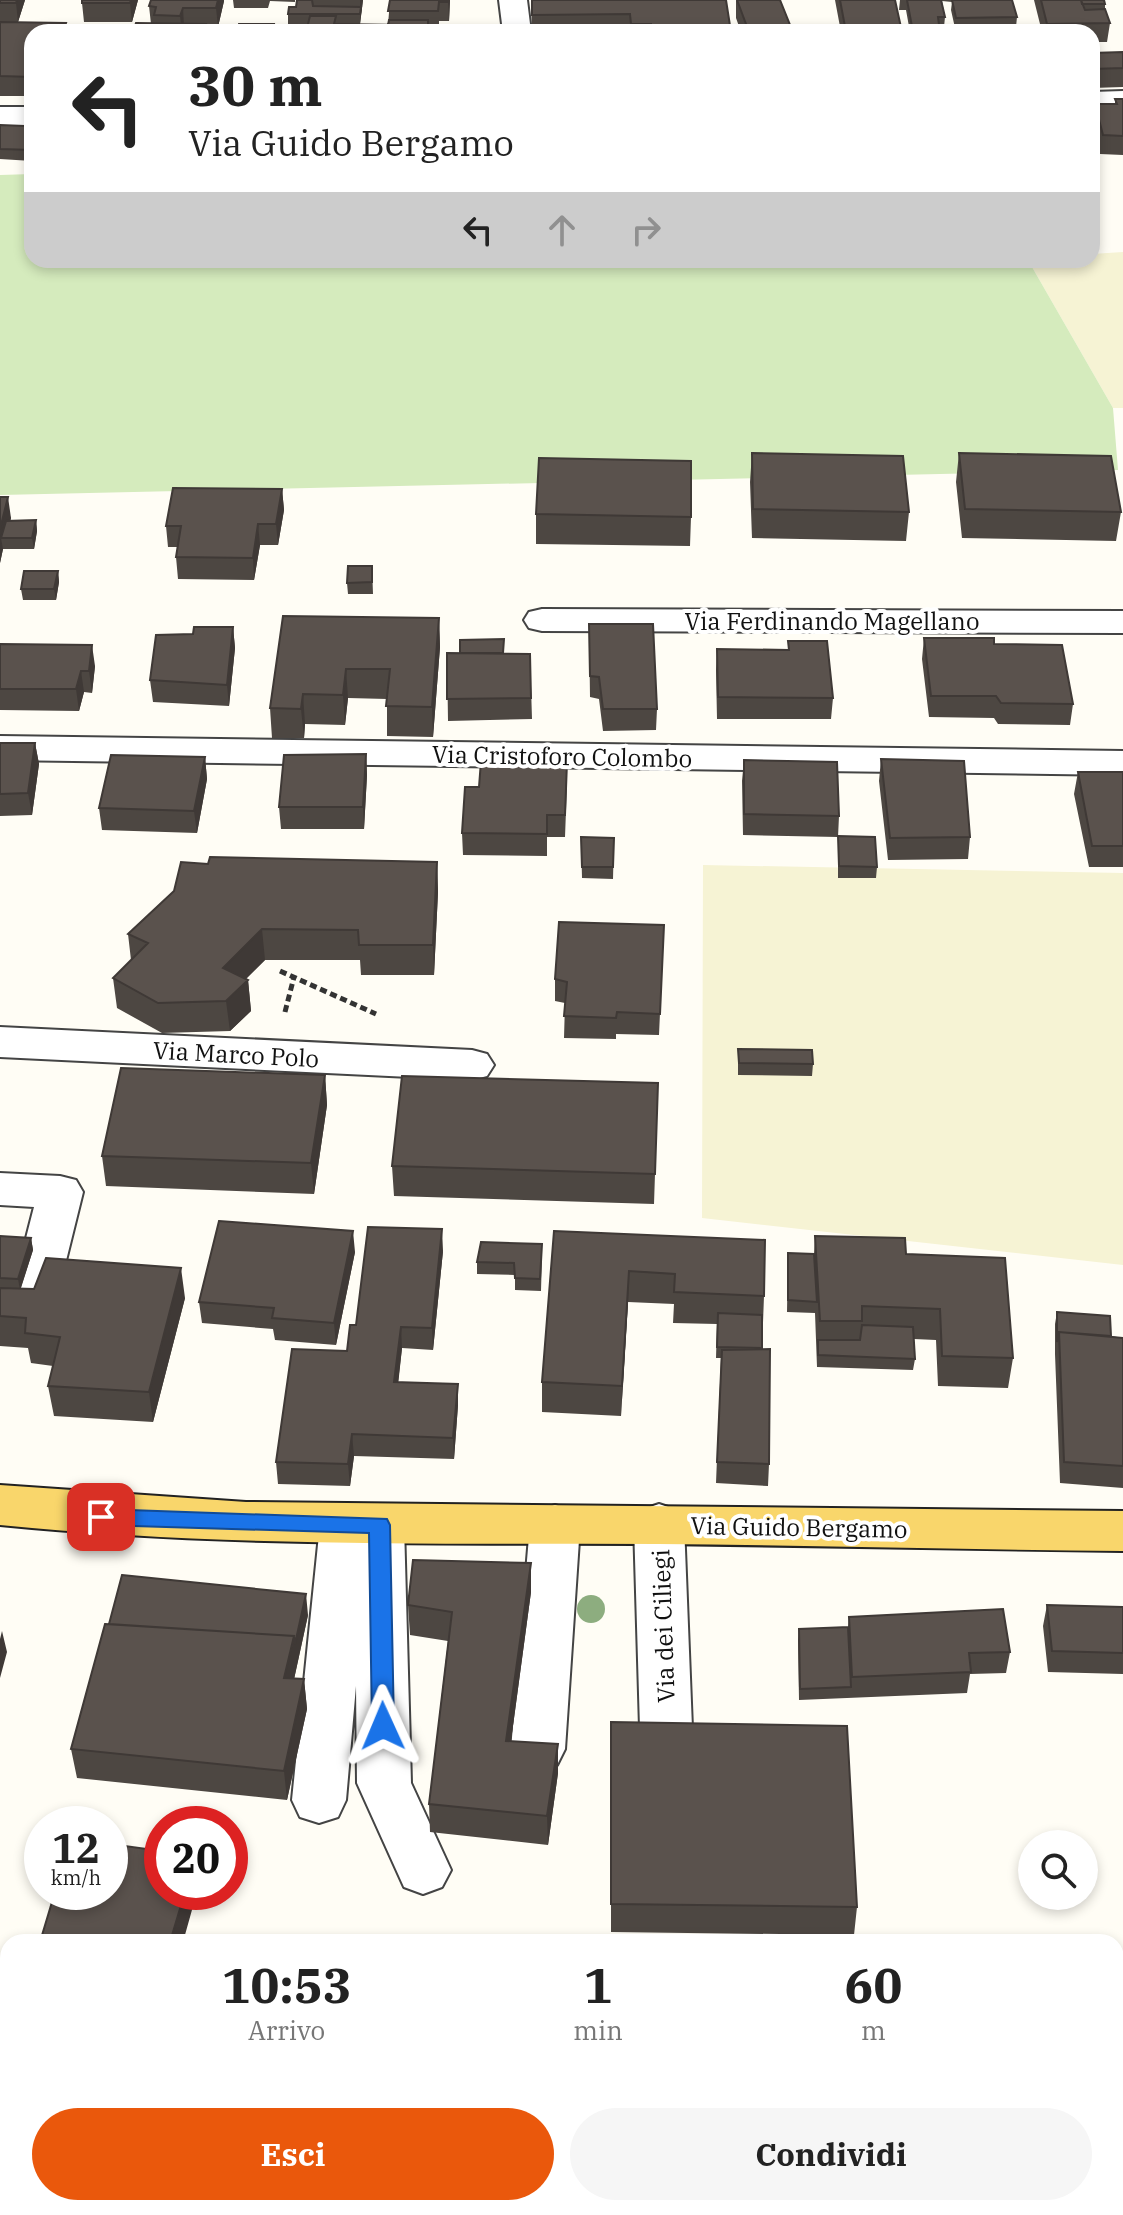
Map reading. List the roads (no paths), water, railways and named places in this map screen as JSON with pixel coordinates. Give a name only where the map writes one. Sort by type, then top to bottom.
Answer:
[{"type":"main road","name":"Via Guido Bergamo","points":[[0,1505],[145,1520],[362,1525],[659,1524],[1123,1531]]},
{"type":"street","points":[[513,0],[516,24]]},
{"type":"street","points":[[1100,101],[1123,100]]},
{"type":"street","points":[[0,116],[24,116]]},
{"type":"street","name":"Via Ferdinando Magellano","points":[[542,620],[1123,622]]},
{"type":"street","name":"Via Cristoforo Colombo","points":[[0,748],[1123,763]]},
{"type":"street","name":"Via Marco Polo","points":[[0,1042],[472,1065]]},
{"type":"street","points":[[0,1189],[60,1192],[36,1289]]},
{"type":"street","name":"Via dei Ciliegi","points":[[659,1524],[666,1728]]},
{"type":"street","points":[[319,1800],[362,1525]]},
{"type":"street","points":[[362,1525],[384,1783],[423,1870]]},
{"type":"street","points":[[538,1749],[555,1525]]}]
